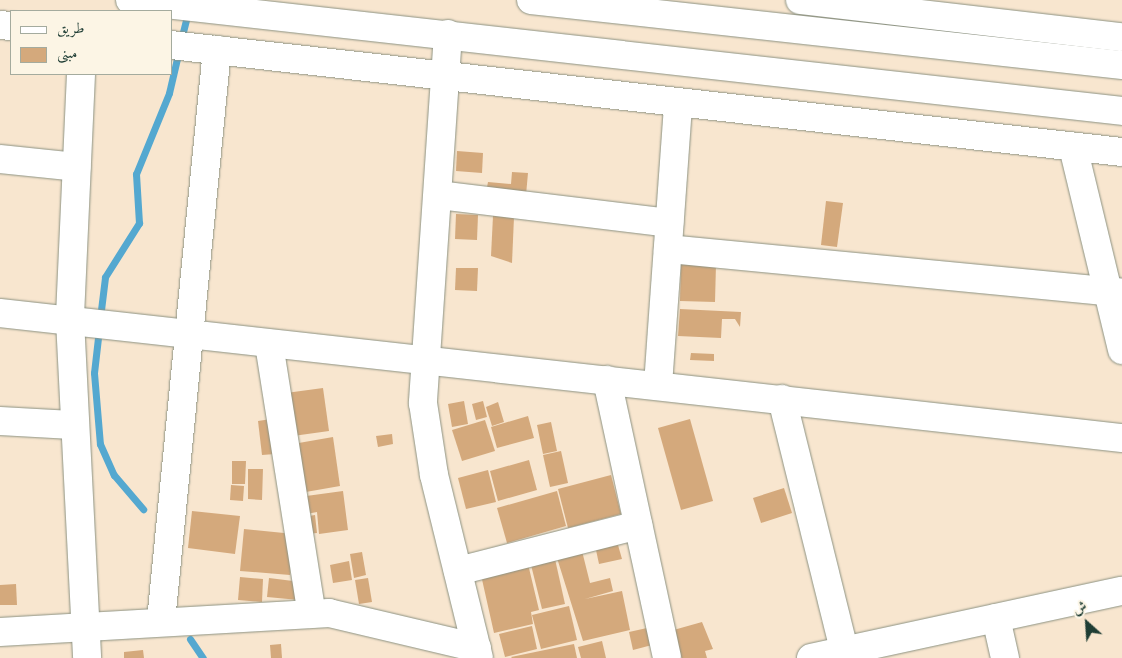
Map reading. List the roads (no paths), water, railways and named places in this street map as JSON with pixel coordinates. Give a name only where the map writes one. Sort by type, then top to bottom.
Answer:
[{"type":"street","points":[[130,0],[448,34],[1122,111]]},
{"type":"street","points":[[531,0],[1122,66]]},
{"type":"street","points":[[800,0],[1122,37]]},
{"type":"street","points":[[0,632],[85,624],[329,613],[478,653],[428,434],[425,359],[439,195],[444,76],[448,34]]},
{"type":"street","points":[[172,45],[1122,152]]},
{"type":"street","points":[[161,621],[217,50]]},
{"type":"street","points":[[81,75],[70,320],[72,425],[87,658]]},
{"type":"street","points":[[658,385],[678,103]]},
{"type":"street","points":[[1072,147],[1115,292],[1122,350]]},
{"type":"street","points":[[0,159],[77,167]]},
{"type":"street","points":[[439,195],[668,236],[1115,292]]},
{"type":"street","points":[[0,313],[1122,438]]},
{"type":"street","points":[[269,344],[312,614]]},
{"type":"street","points":[[607,380],[667,658]]},
{"type":"street","points":[[782,399],[845,654]]},
{"type":"street","points":[[0,421],[72,425]]},
{"type":"street","points":[[458,571],[638,525]]},
{"type":"street","points":[[811,658],[845,654],[996,618],[1122,591]]},
{"type":"street","points":[[996,618],[1005,658]]},
{"type":"waterway","points":[[181,40],[188,11]]},
{"type":"waterway","points":[[100,318],[105,277],[139,223],[136,174],[169,93],[179,50]]},
{"type":"waterway","points":[[99,329],[94,373],[100,444],[114,475],[143,509]]},
{"type":"waterway","points":[[190,639],[203,658]]}]
